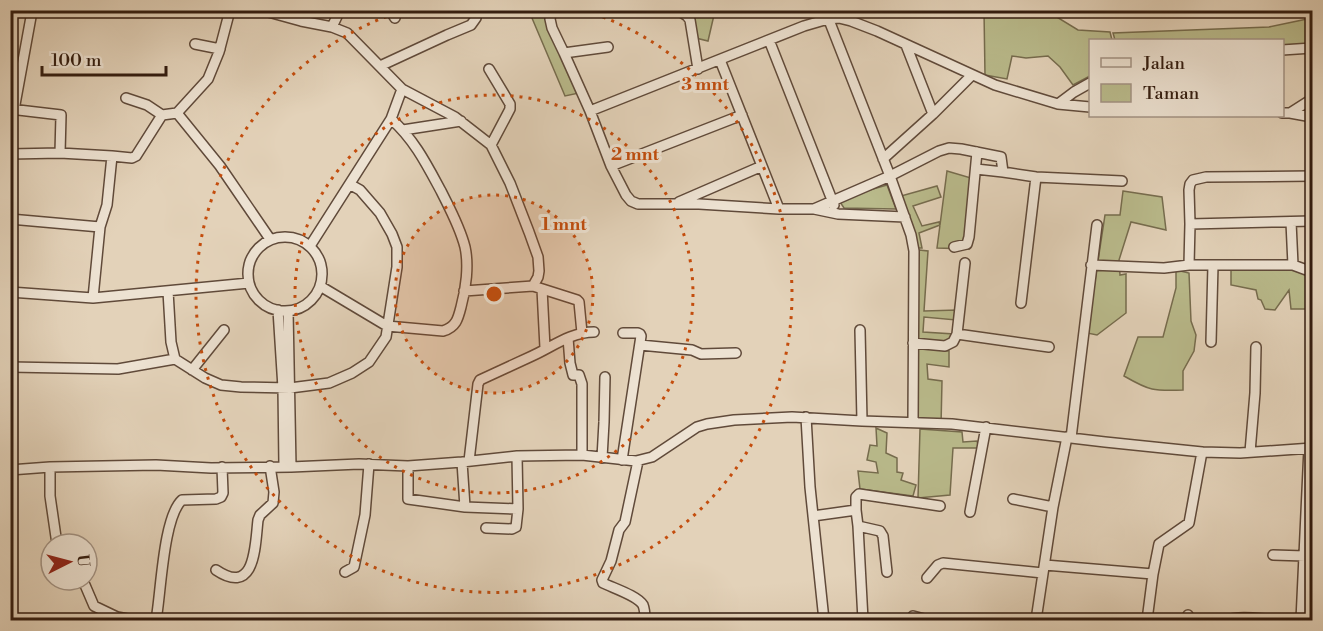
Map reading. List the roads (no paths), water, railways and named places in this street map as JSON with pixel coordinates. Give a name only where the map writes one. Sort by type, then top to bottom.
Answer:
[{"type":"street","points":[[126,98],[147,105],[162,115],[177,113],[208,79],[220,49],[231,10]]},
{"type":"street","points":[[261,10],[332,27],[347,33],[402,89],[461,121],[491,145],[510,183],[538,257],[538,287],[545,348]]},
{"type":"street","points":[[332,27],[340,10]]},
{"type":"street","points":[[380,66],[471,25],[476,18],[477,10]]},
{"type":"street","points":[[552,10],[550,19],[552,28],[590,111],[611,166],[631,201],[638,204],[814,209],[838,214],[905,217]]},
{"type":"street","points":[[678,10],[690,20],[698,69]]},
{"type":"street","points":[[590,111],[826,15],[877,31],[995,85],[1058,104],[1089,107]]},
{"type":"street","points":[[826,15],[890,176],[914,251],[913,422]]},
{"type":"street","points":[[31,17],[12,110],[61,115],[60,153]]},
{"type":"street","points":[[769,40],[838,214]]},
{"type":"street","points":[[195,44],[220,49]]},
{"type":"street","points":[[906,45],[933,114]]},
{"type":"street","points":[[564,53],[608,47]]},
{"type":"street","points":[[1284,50],[1312,48]]},
{"type":"street","points":[[720,60],[779,209]]},
{"type":"street","points":[[489,69],[510,104],[510,109],[491,145]]},
{"type":"street","points":[[883,159],[972,75]]},
{"type":"street","points":[[1058,104],[1089,84]]},
{"type":"street","points":[[310,246],[391,119],[402,89]]},
{"type":"street","points":[[1286,113],[1312,99]]},
{"type":"street","points":[[177,113],[220,166],[270,239]]},
{"type":"street","points":[[1286,113],[1312,117]]},
{"type":"street","points":[[10,154],[60,153],[132,158],[136,156],[162,115]]},
{"type":"street","points":[[611,166],[742,115]]},
{"type":"street","points":[[320,286],[387,326],[443,331],[455,325],[464,291],[466,259],[461,234],[423,158],[404,130],[391,119]]},
{"type":"street","points":[[404,130],[461,121]]},
{"type":"street","points":[[814,209],[949,148],[1001,157],[1003,172]]},
{"type":"street","points":[[954,247],[968,244],[977,152]]},
{"type":"street","points":[[93,298],[100,227],[107,205],[112,156]]},
{"type":"street","points":[[675,204],[762,166]]},
{"type":"street","points":[[975,169],[1036,177],[1122,181]]},
{"type":"street","points":[[1189,266],[1190,184],[1193,180],[1256,176],[1312,176]]},
{"type":"street","points":[[1021,303],[1036,177]]},
{"type":"street","points":[[168,291],[171,342],[176,359],[205,378],[221,385],[286,388],[329,383],[352,373],[369,362],[386,337],[397,267],[397,247],[380,213],[360,190],[351,184]]},
{"type":"street","points":[[10,219],[100,227]]},
{"type":"street","points":[[1190,224],[1312,221]]},
{"type":"street","points":[[1291,222],[1293,265]]},
{"type":"street","points":[[1036,621],[1053,507],[1069,438],[1097,225]]},
{"type":"street","points":[[288,236],[300,240],[310,246],[320,262],[322,274],[316,294],[296,309],[283,310],[265,305],[259,301],[249,283],[248,268],[253,254],[270,239],[288,236]]},
{"type":"street","points":[[913,343],[945,346],[953,342],[957,334],[964,263]]},
{"type":"street","points":[[1091,265],[1164,268],[1213,265],[1293,265],[1312,272]]},
{"type":"street","points":[[1211,342],[1213,265]]},
{"type":"street","points":[[10,292],[93,298],[249,283]]},
{"type":"street","points":[[464,291],[538,287],[577,300],[582,333]]},
{"type":"street","points":[[283,310],[288,466]]},
{"type":"street","points":[[192,370],[225,330]]},
{"type":"street","points":[[860,330],[862,421]]},
{"type":"street","points":[[465,507],[466,462],[480,380],[568,338],[594,332]]},
{"type":"street","points":[[622,460],[640,345],[640,334],[623,333]]},
{"type":"street","points":[[957,334],[1049,347]]},
{"type":"street","points":[[568,338],[573,375],[579,375],[582,384],[582,455]]},
{"type":"street","points":[[640,345],[692,350],[701,354],[736,353]]},
{"type":"street","points":[[1250,452],[1256,347]]},
{"type":"street","points":[[10,367],[118,369],[176,359]]},
{"type":"street","points":[[602,458],[605,377]]},
{"type":"street","points":[[806,417],[824,621]]},
{"type":"street","points":[[10,470],[156,465],[222,467],[369,464],[408,466],[517,456],[582,455],[638,461],[652,457],[697,427],[707,424],[734,420],[806,417],[952,423],[1202,452],[1311,448],[1302,616],[1312,611]]},
{"type":"street","points":[[970,512],[986,427]]},
{"type":"street","points":[[1147,621],[1159,544],[1189,523],[1202,452]]},
{"type":"street","points":[[486,528],[515,528],[518,509],[517,456]]},
{"type":"street","points":[[638,461],[625,522],[619,531],[611,561],[602,580],[603,583],[630,595],[642,604],[645,621]]},
{"type":"street","points":[[345,572],[354,567],[359,546],[365,514],[369,464]]},
{"type":"street","points":[[216,570],[233,577],[243,577],[248,572],[252,562],[260,514],[273,502],[274,492],[270,466]]},
{"type":"street","points":[[408,466],[408,499],[465,507],[518,509]]},
{"type":"street","points":[[50,467],[50,496],[55,532]]},
{"type":"street","points":[[156,621],[167,538],[176,508],[179,502],[185,499],[220,497],[223,493],[222,467]]},
{"type":"street","points":[[863,621],[856,498],[859,494],[940,506]]},
{"type":"street","points":[[1013,499],[1053,507]]},
{"type":"street","points":[[813,516],[856,510]]},
{"type":"street","points":[[858,526],[880,531],[883,536],[887,572]]},
{"type":"street","points":[[1273,555],[1305,556]]},
{"type":"street","points":[[927,578],[938,565],[943,564],[1153,574]]},
{"type":"street","points":[[88,592],[94,606],[117,617],[133,621]]},
{"type":"street","points":[[913,616],[927,621]]},
{"type":"street","points":[[1227,621],[1239,618],[1282,621]]}]
